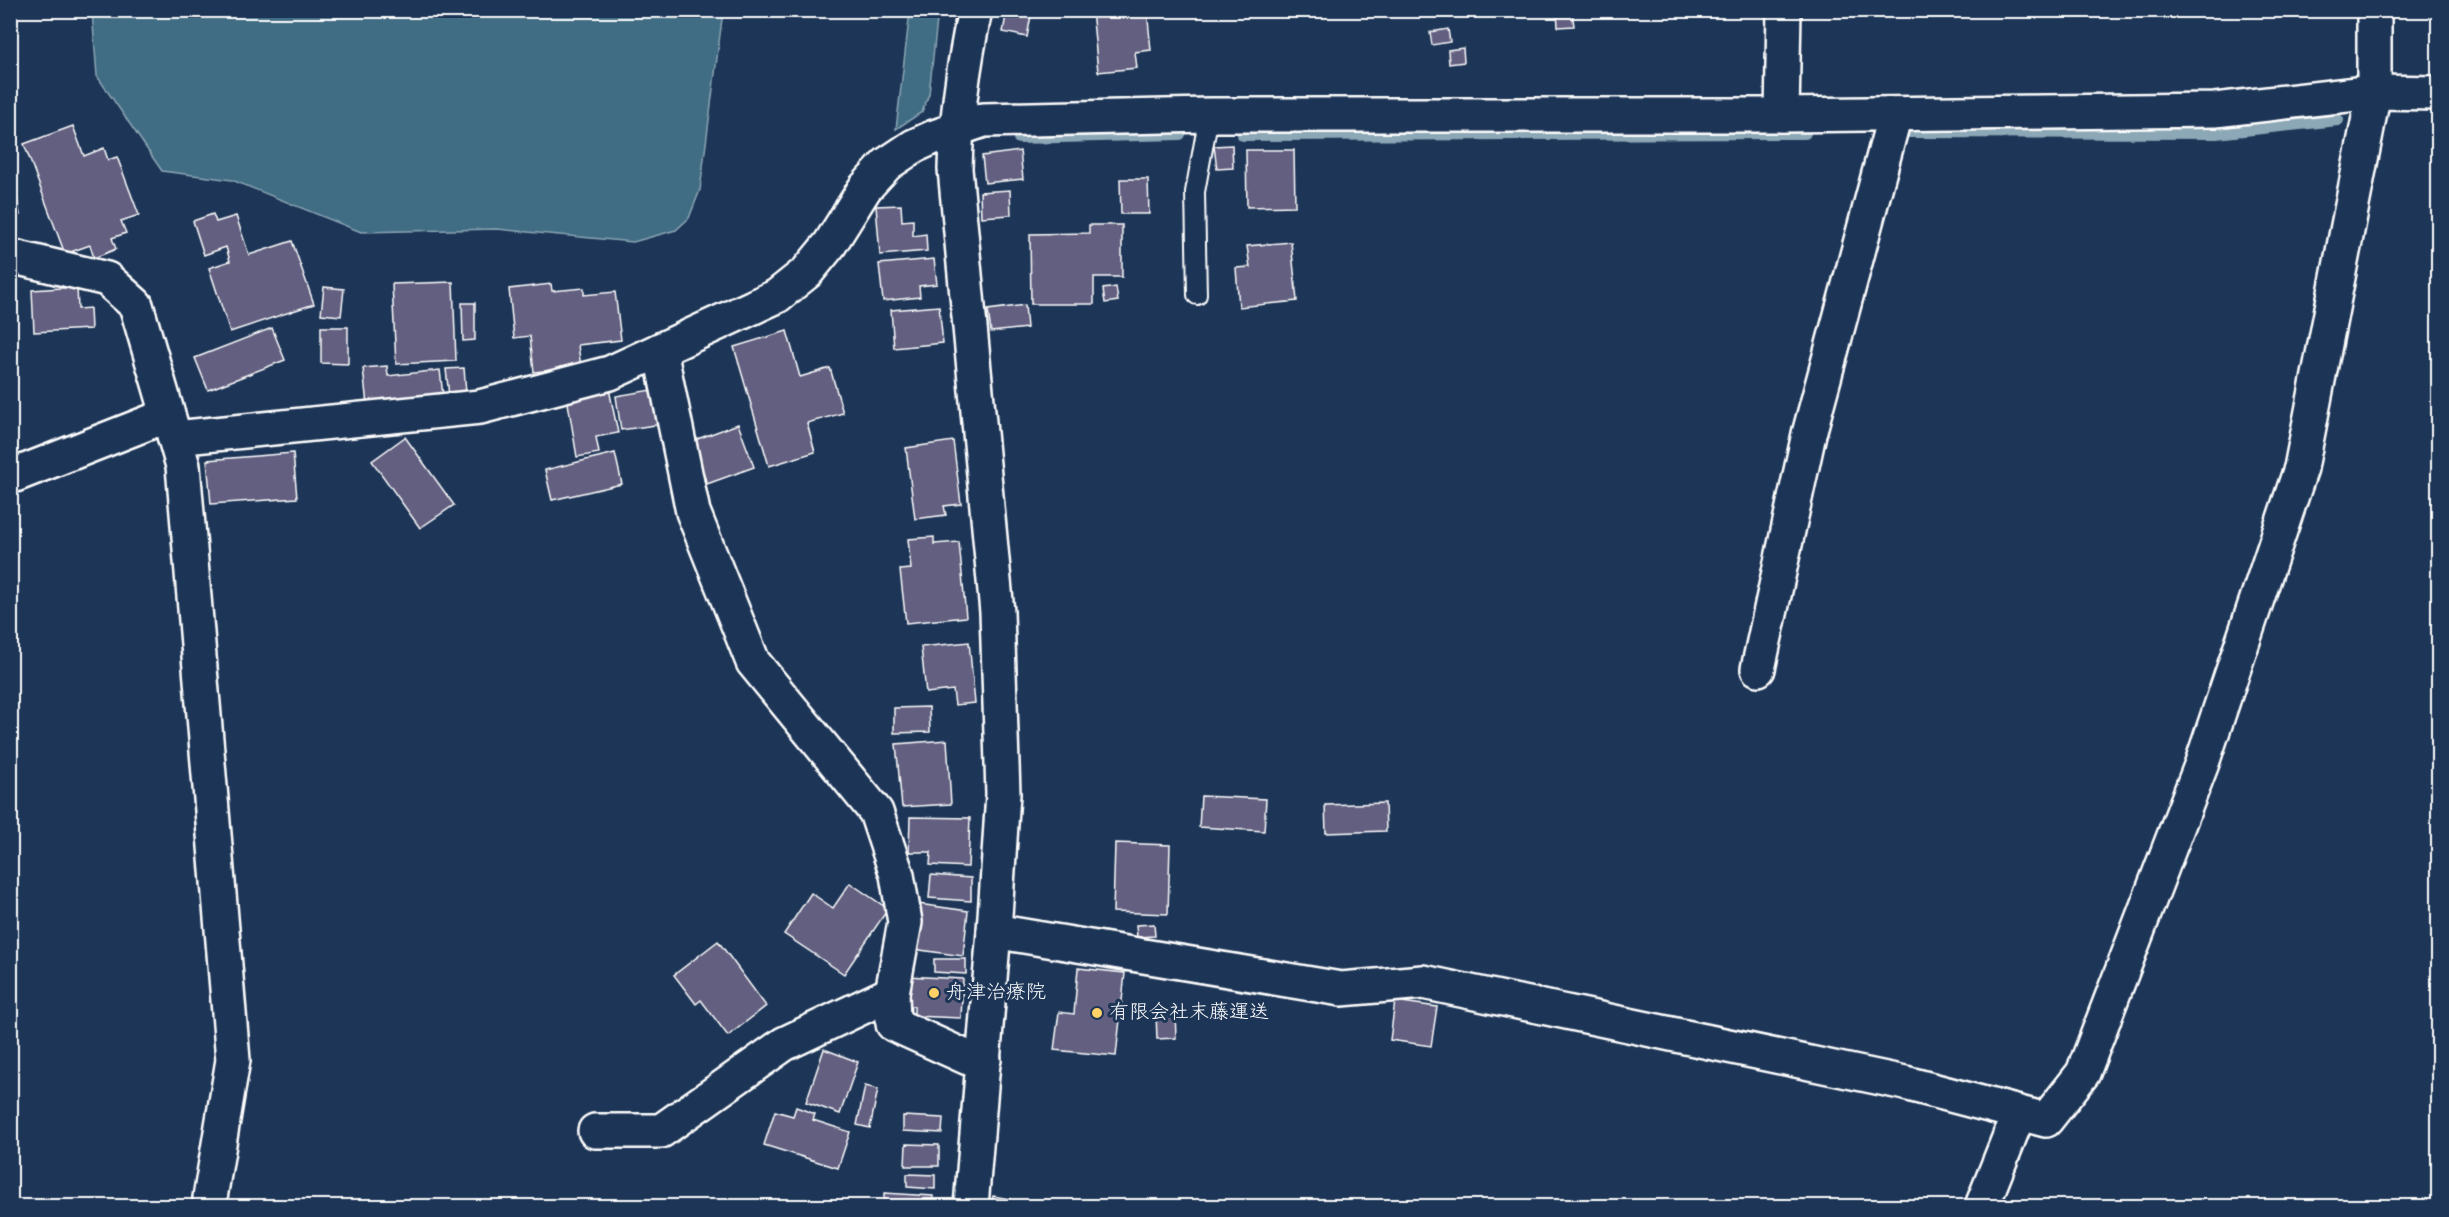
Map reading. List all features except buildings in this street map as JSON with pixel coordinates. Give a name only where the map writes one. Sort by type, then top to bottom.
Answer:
[{"type":"street","points":[[971,1206],[1003,794],[997,612],[955,169],[956,129],[962,77],[975,10]]},
{"type":"street","points":[[1782,115],[1785,10]]},
{"type":"street","points":[[994,931],[1341,988],[1423,982],[1905,1083],[2046,1120],[2083,1073],[2202,763],[2301,468],[2374,92],[2374,10]]},
{"type":"street","points":[[10,477],[171,426],[480,407],[610,373],[777,296],[807,272],[830,244],[865,188],[887,164],[914,146],[984,120],[1209,115],[1782,115],[2215,110],[2374,92],[2439,93]]},
{"type":"street","points":[[1758,669],[1809,434],[1894,114]]},
{"type":"street","points":[[10,256],[107,279],[136,305],[183,466],[233,1060],[210,1198],[211,1206]]},
{"type":"street","points":[[660,350],[693,512],[753,662],[876,812],[897,875],[905,922],[892,993],[893,1024],[968,1058],[984,1060]]},
{"type":"street","points":[[595,1131],[661,1131],[784,1044],[892,993]]},
{"type":"street","points":[[1982,1206],[2019,1113]]},
{"type":"lane","points":[[1197,295],[1195,192],[1209,115]]},
{"type":"water","points":[[92,11],[723,11],[700,190],[689,218],[676,230],[633,242],[497,229],[361,232],[232,180],[162,171],[97,76]]},
{"type":"water","points":[[910,11],[938,11],[929,94],[922,112],[896,129]]},
{"type":"waterway","points":[[1906,132],[2216,133],[2338,120]]},
{"type":"waterway","points":[[1243,135],[1805,133]]},
{"type":"waterway","points":[[1019,138],[1180,134]]},
{"type":"place","name":"舟津治療院","points":[[934,993]]},
{"type":"place","name":"有限会社末藤運送","points":[[1097,1013]]}]
